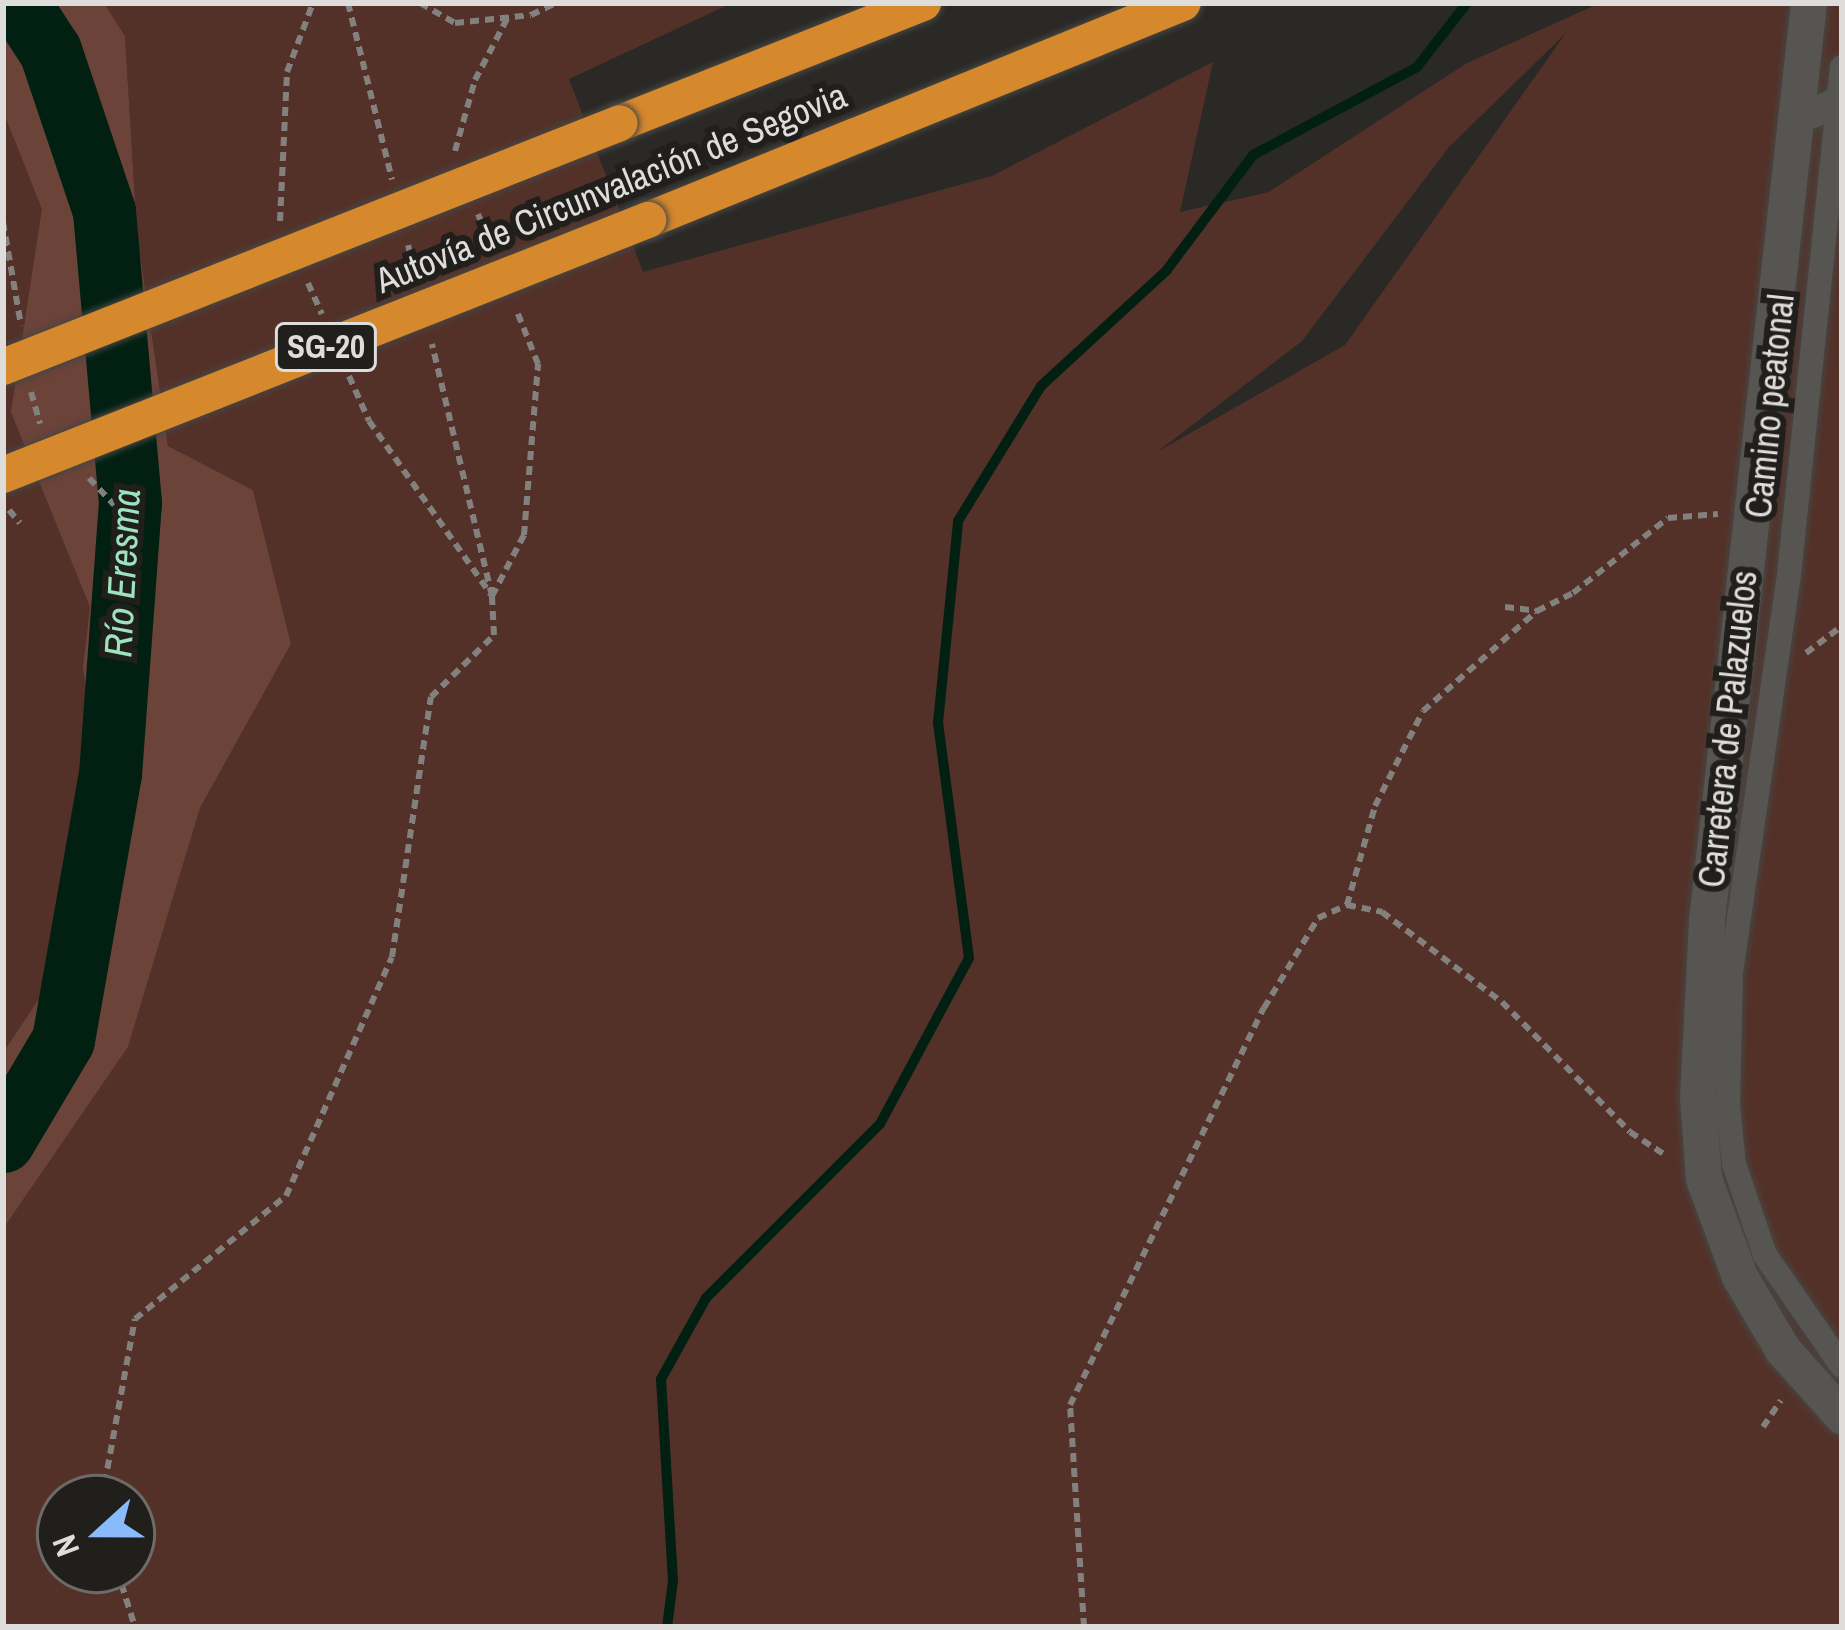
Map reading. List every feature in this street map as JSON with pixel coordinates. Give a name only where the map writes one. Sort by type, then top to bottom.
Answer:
[{"type":"highway","name":"Autovía de Circunvalación de Segovia","points":[[3,367],[923,3]]},
{"type":"highway","name":"Autovía de Circunvalación de Segovia","points":[[3,475],[1183,3]]},
{"type":"street","name":"Carretera de Palazuelos","points":[[1809,3],[1707,921],[1698,1098],[1704,1179],[1761,1317],[1842,1416]]},
{"type":"street","name":"Camino peatonal","points":[[1842,68],[1789,575],[1731,972],[1728,1106],[1734,1164],[1765,1255],[1842,1366]]},
{"type":"street","points":[[1793,121],[1840,102]]},
{"type":"path","points":[[420,3],[455,22],[531,15],[556,3]]},
{"type":"path","points":[[3,502],[20,523]]},
{"type":"path","points":[[1348,905],[1375,806],[1424,711],[1537,610],[1573,593],[1668,518],[1752,516]]},
{"type":"path","points":[[1504,608],[1537,610]]},
{"type":"path","points":[[106,1474],[135,1319],[286,1196],[392,956],[431,697],[494,635]]},
{"type":"path","points":[[1084,1627],[1070,1405],[1118,1318],[1264,1008],[1318,918],[1348,905],[1382,912],[1502,1002],[1630,1132],[1704,1179]]},
{"type":"path","points":[[125,1594],[135,1627]]},
{"type":"shaded area","points":[[3,3],[19,3],[110,774],[63,1040],[3,1141]]},
{"type":"shaded area","points":[[3,3],[104,3],[125,36],[137,233],[168,446],[253,490],[291,644],[200,808],[128,1047],[3,1229],[3,1053],[57,972],[106,819],[83,668],[90,607],[11,412],[42,209],[3,111]]},
{"type":"shaded area","points":[[104,3],[732,3],[569,79],[643,272],[992,176],[1213,62],[1180,212],[1269,192],[1467,63],[1600,3],[1842,3],[1842,1627],[3,1627],[3,1229],[128,1047],[200,808],[291,644],[253,490],[168,446],[137,233],[125,36]],"holes":[[[1566,33],[1345,345],[1157,452],[1302,341],[1449,147]]]},
{"type":"waterway","name":"Río Eresma","points":[[3,1141],[63,1040],[110,774],[130,503],[104,211],[50,51],[19,3]]},
{"type":"waterway","points":[[667,1627],[673,1581],[661,1379],[706,1298],[880,1124],[969,958],[938,723],[958,521],[1041,386],[1166,271],[1253,155],[1417,67],[1467,3]]}]
